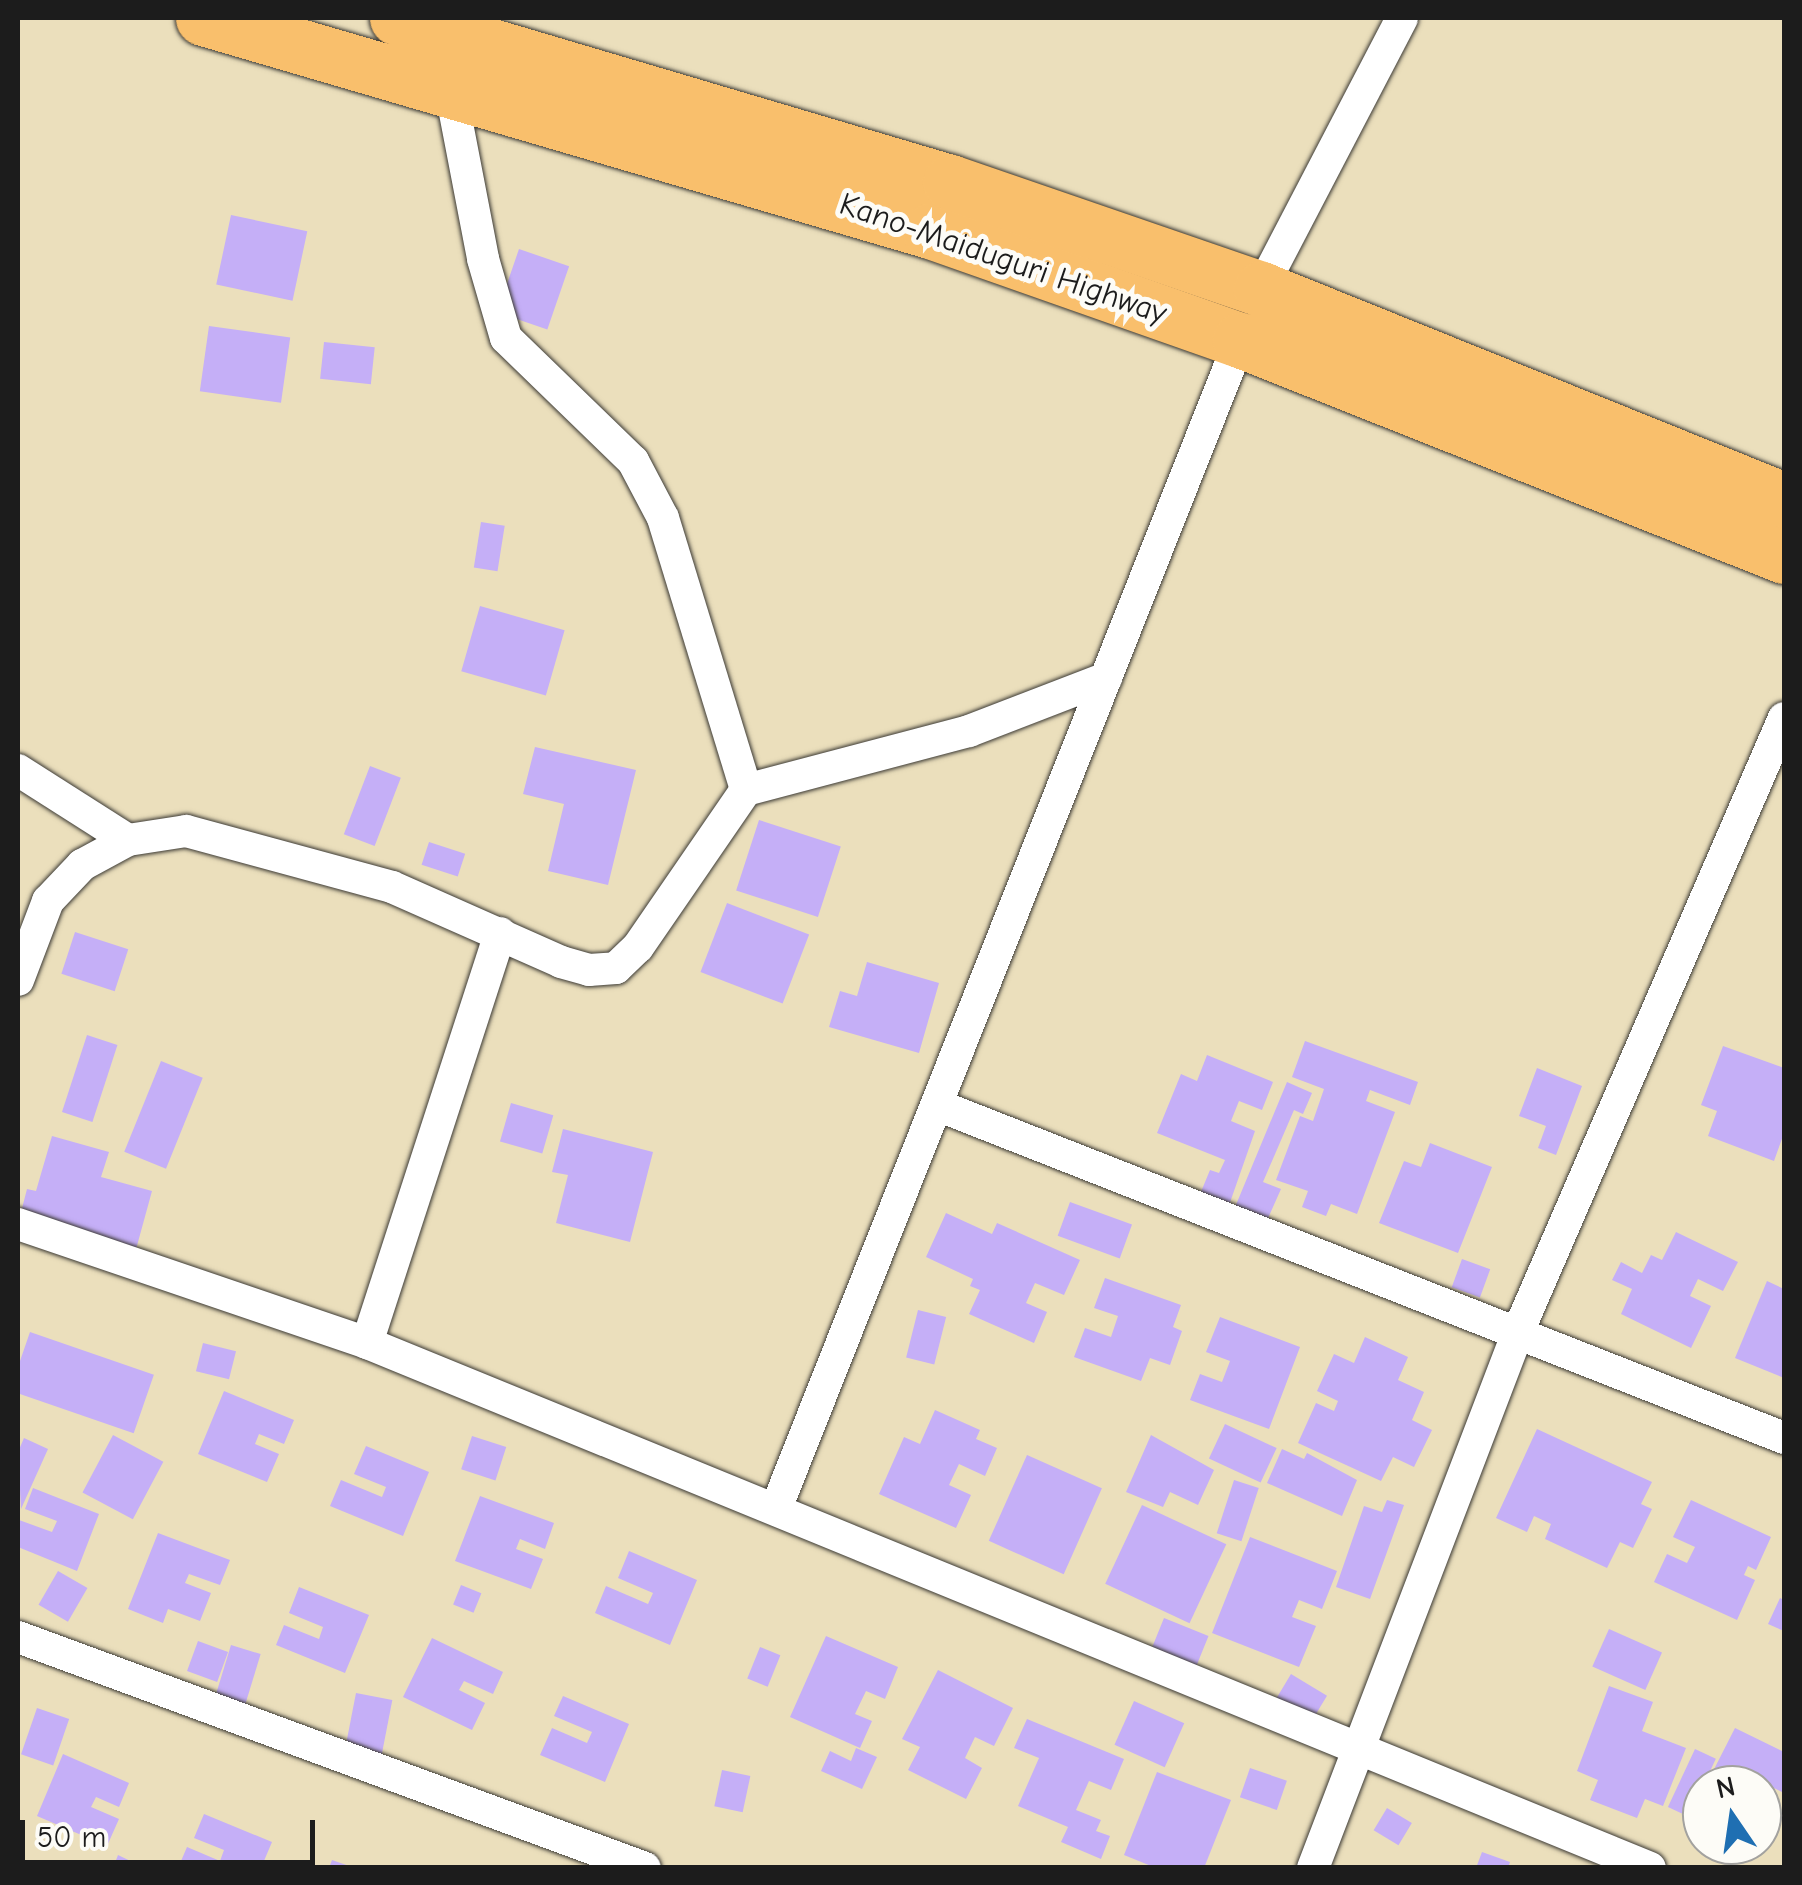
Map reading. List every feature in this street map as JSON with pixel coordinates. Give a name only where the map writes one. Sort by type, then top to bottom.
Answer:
[{"type":"highway","name":"Kano-Maiduguri Highway","points":[[203,18],[450,87],[930,231],[1240,340],[1784,556]]},
{"type":"highway","name":"Kano-Maiduguri Highway","points":[[397,18],[950,182],[1261,288],[1784,500]]},
{"type":"street","points":[[1261,288],[1405,18]]},
{"type":"street","points":[[450,87],[483,259],[506,338],[632,461],[663,518],[746,790]]},
{"type":"street","points":[[776,1506],[1240,340]]},
{"type":"street","points":[[18,980],[48,902],[82,866],[128,840],[186,831],[392,887],[561,962],[590,970],[616,968],[638,947],[746,790],[969,731],[1106,678]]},
{"type":"street","points":[[1313,1868],[1518,1332],[1784,718]]},
{"type":"street","points":[[18,770],[128,840]]},
{"type":"street","points":[[367,1343],[500,933]]},
{"type":"street","points":[[937,1105],[1784,1438]]},
{"type":"street","points":[[18,1224],[367,1343],[776,1506],[1358,1752],[1650,1868]]},
{"type":"street","points":[[18,1637],[644,1868]]},
{"type":"building","points":[[231,215],[307,231],[293,301],[216,284]]},
{"type":"building","points":[[519,249],[569,266],[547,330],[497,312]]},
{"type":"building","points":[[209,326],[290,337],[281,403],[200,391]]},
{"type":"building","points":[[324,342],[375,347],[371,384],[320,379]]},
{"type":"building","points":[[481,522],[505,526],[498,571],[474,567]]},
{"type":"building","points":[[480,606],[565,630],[546,696],[461,671]]},
{"type":"building","points":[[535,747],[636,770],[608,885],[548,871],[564,804],[523,794]]},
{"type":"building","points":[[370,766],[401,778],[375,846],[344,834]]},
{"type":"building","points":[[759,820],[841,847],[818,917],[736,890]]},
{"type":"building","points":[[429,842],[465,854],[458,877],[422,865]]},
{"type":"building","points":[[727,903],[809,935],[783,1004],[700,972]]},
{"type":"building","points":[[75,932],[128,949],[115,991],[61,974]]},
{"type":"building","points":[[867,962],[939,983],[919,1053],[829,1027],[840,991],[857,996]]},
{"type":"building","points":[[87,1035],[117,1045],[92,1122],[62,1112]]},
{"type":"building","points":[[1305,1041],[1418,1082],[1410,1105],[1370,1090],[1366,1101],[1395,1112],[1357,1214],[1331,1204],[1326,1216],[1302,1207],[1308,1191],[1276,1180],[1300,1116],[1313,1121],[1324,1089],[1292,1077]]},
{"type":"building","points":[[1723,1046],[1784,1068],[1784,1133],[1774,1161],[1708,1136],[1717,1111],[1701,1105]]},
{"type":"building","points":[[1207,1055],[1273,1082],[1262,1110],[1239,1101],[1231,1121],[1255,1131],[1227,1211],[1198,1199],[1210,1170],[1219,1173],[1225,1160],[1157,1133],[1181,1074],[1197,1081]]},
{"type":"building","points":[[161,1061],[203,1078],[166,1169],[124,1152]]},
{"type":"building","points":[[1537,1068],[1582,1086],[1556,1155],[1538,1148],[1546,1126],[1519,1116]]},
{"type":"building","points":[[1287,1082],[1312,1093],[1303,1114],[1294,1110],[1263,1182],[1281,1189],[1265,1225],[1233,1212]]},
{"type":"building","points":[[511,1103],[553,1115],[542,1154],[500,1141]]},
{"type":"building","points":[[563,1129],[653,1152],[630,1242],[556,1223],[568,1175],[552,1172]]},
{"type":"building","points":[[52,1136],[109,1152],[101,1177],[152,1191],[135,1253],[19,1220],[27,1189],[36,1191]]},
{"type":"building","points":[[1430,1143],[1492,1167],[1458,1253],[1379,1223],[1404,1161],[1421,1167]]},
{"type":"building","points":[[1070,1202],[1132,1225],[1120,1258],[1058,1236]]},
{"type":"building","points":[[946,1213],[992,1234],[997,1223],[1080,1260],[1064,1295],[1035,1283],[1026,1303],[1047,1312],[1034,1343],[969,1314],[980,1290],[970,1286],[973,1279],[926,1257]]},
{"type":"building","points":[[1676,1232],[1738,1262],[1723,1291],[1698,1279],[1690,1296],[1711,1306],[1691,1348],[1621,1314],[1632,1289],[1612,1280],[1621,1262],[1642,1273],[1651,1255],[1662,1260]]},
{"type":"building","points":[[1462,1259],[1490,1269],[1480,1297],[1452,1287]]},
{"type":"building","points":[[1105,1278],[1181,1305],[1173,1327],[1182,1331],[1170,1365],[1150,1358],[1141,1381],[1074,1357],[1085,1328],[1111,1337],[1118,1316],[1094,1308]]},
{"type":"building","points":[[1767,1281],[1784,1289],[1784,1378],[1735,1358]]},
{"type":"building","points":[[918,1310],[946,1317],[934,1365],[906,1358]]},
{"type":"building","points":[[1220,1317],[1300,1347],[1269,1429],[1190,1400],[1200,1374],[1222,1382],[1230,1361],[1206,1352]]},
{"type":"building","points":[[30,1332],[154,1375],[134,1433],[18,1393],[18,1367]]},
{"type":"building","points":[[1365,1337],[1408,1357],[1398,1380],[1424,1392],[1412,1420],[1432,1430],[1414,1467],[1393,1457],[1381,1481],[1298,1443],[1316,1403],[1334,1411],[1338,1401],[1317,1391],[1334,1354],[1354,1363]]},
{"type":"building","points":[[203,1343],[236,1351],[229,1379],[196,1371]]},
{"type":"building","points":[[224,1391],[294,1420],[284,1444],[259,1434],[255,1444],[279,1454],[267,1482],[198,1454]]},
{"type":"building","points":[[935,1410],[980,1430],[976,1439],[997,1448],[985,1476],[959,1464],[949,1485],[971,1495],[956,1528],[879,1494],[904,1437],[920,1444]]},
{"type":"building","points":[[1225,1424],[1277,1448],[1261,1483],[1209,1458]]},
{"type":"building","points":[[1537,1429],[1652,1482],[1641,1504],[1652,1509],[1633,1548],[1620,1542],[1607,1568],[1545,1539],[1551,1524],[1534,1516],[1527,1532],[1496,1518]]},
{"type":"building","points":[[113,1435],[163,1462],[133,1519],[82,1492]]},
{"type":"building","points":[[1151,1435],[1214,1470],[1198,1505],[1170,1492],[1163,1507],[1126,1492]]},
{"type":"building","points":[[472,1436],[506,1447],[495,1480],[461,1469]]},
{"type":"building","points":[[24,1438],[48,1449],[21,1509],[18,1452]]},
{"type":"building","points":[[366,1446],[429,1472],[403,1536],[330,1506],[341,1480],[382,1497],[386,1487],[354,1474]]},
{"type":"building","points":[[1282,1449],[1304,1459],[1307,1453],[1357,1480],[1342,1516],[1267,1483]]},
{"type":"building","points":[[1027,1455],[1102,1488],[1064,1574],[989,1541]]},
{"type":"building","points":[[1234,1480],[1259,1488],[1241,1541],[1217,1533]]},
{"type":"building","points":[[33,1488],[99,1514],[77,1571],[18,1547],[19,1520],[52,1532],[57,1521],[25,1509]]},
{"type":"building","points":[[480,1496],[554,1523],[545,1549],[520,1539],[516,1549],[543,1559],[531,1589],[455,1561]]},
{"type":"building","points":[[1387,1500],[1404,1505],[1370,1599],[1336,1587],[1364,1506],[1382,1512]]},
{"type":"building","points":[[1691,1500],[1771,1537],[1756,1570],[1748,1566],[1744,1575],[1755,1580],[1737,1620],[1654,1582],[1667,1554],[1687,1563],[1695,1547],[1673,1537]]},
{"type":"building","points":[[1142,1505],[1226,1544],[1190,1623],[1105,1584]]},
{"type":"building","points":[[158,1533],[230,1560],[220,1585],[189,1574],[185,1583],[211,1593],[200,1621],[168,1609],[163,1623],[128,1609]]},
{"type":"building","points":[[1250,1537],[1337,1571],[1322,1609],[1299,1600],[1292,1617],[1316,1626],[1299,1667],[1212,1633]]},
{"type":"building","points":[[629,1551],[697,1580],[670,1645],[595,1613],[606,1586],[648,1604],[653,1593],[618,1578]]},
{"type":"building","points":[[58,1571],[87,1588],[68,1622],[38,1605]]},
{"type":"building","points":[[461,1585],[481,1593],[474,1613],[453,1604]]},
{"type":"building","points":[[299,1587],[369,1615],[345,1673],[276,1645],[284,1625],[319,1639],[323,1627],[289,1613]]},
{"type":"building","points":[[1780,1598],[1784,1600],[1784,1631],[1768,1624]]},
{"type":"building","points":[[1164,1618],[1209,1636],[1195,1670],[1150,1652]]},
{"type":"building","points":[[1609,1629],[1662,1653],[1645,1690],[1592,1666]]},
{"type":"building","points":[[826,1636],[898,1667],[885,1699],[866,1691],[855,1714],[872,1721],[860,1748],[790,1717]]},
{"type":"building","points":[[432,1638],[503,1672],[493,1694],[464,1681],[459,1690],[485,1703],[472,1730],[403,1697]]},
{"type":"building","points":[[198,1641],[228,1652],[217,1682],[187,1671]]},
{"type":"building","points":[[231,1645],[261,1654],[245,1706],[215,1697]]},
{"type":"building","points":[[760,1647],[780,1655],[768,1687],[747,1679]]},
{"type":"building","points":[[938,1670],[1013,1708],[994,1746],[975,1737],[965,1758],[982,1768],[966,1799],[908,1770],[920,1747],[902,1739]]},
{"type":"building","points":[[1291,1674],[1327,1696],[1311,1723],[1275,1701]]},
{"type":"building","points":[[1609,1686],[1653,1702],[1642,1731],[1686,1748],[1663,1806],[1645,1799],[1637,1818],[1590,1800],[1598,1780],[1577,1771]]},
{"type":"building","points":[[356,1693],[392,1700],[380,1763],[344,1756]]},
{"type":"building","points":[[563,1696],[629,1724],[605,1782],[540,1755],[552,1728],[587,1743],[592,1732],[554,1716]]},
{"type":"building","points":[[1134,1701],[1184,1723],[1165,1767],[1114,1745]]},
{"type":"building","points":[[37,1708],[69,1719],[53,1765],[21,1754]]},
{"type":"building","points":[[1027,1719],[1124,1759],[1111,1790],[1089,1781],[1076,1810],[1101,1820],[1096,1831],[1110,1836],[1101,1859],[1061,1842],[1068,1827],[1018,1806],[1039,1758],[1014,1748]]},
{"type":"building","points":[[1735,1728],[1784,1752],[1784,1793],[1782,1765],[1716,1765]]},
{"type":"building","points":[[856,1748],[877,1757],[862,1789],[821,1771],[830,1751],[851,1761]]},
{"type":"building","points":[[1695,1749],[1716,1759],[1713,1765],[1688,1765]]},
{"type":"building","points":[[63,1754],[129,1783],[119,1807],[96,1797],[91,1807],[119,1819],[107,1846],[37,1816]]},
{"type":"building","points":[[1250,1768],[1287,1781],[1277,1810],[1240,1797]]},
{"type":"building","points":[[722,1770],[750,1776],[743,1812],[714,1806]]},
{"type":"building","points":[[1157,1772],[1231,1800],[1204,1868],[1156,1868],[1124,1855]]},
{"type":"building","points":[[1682,1777],[1682,1814],[1668,1807]]},
{"type":"building","points":[[1387,1808],[1412,1823],[1398,1845],[1374,1830]]},
{"type":"building","points":[[204,1814],[272,1842],[261,1868],[178,1868],[187,1847],[220,1861],[224,1850],[194,1838]]},
{"type":"building","points":[[1482,1852],[1510,1862],[1508,1868],[1476,1868]]},
{"type":"building","points":[[118,1855],[145,1868],[113,1868]]},
{"type":"building","points":[[332,1860],[352,1867],[352,1868],[329,1868]]}]
